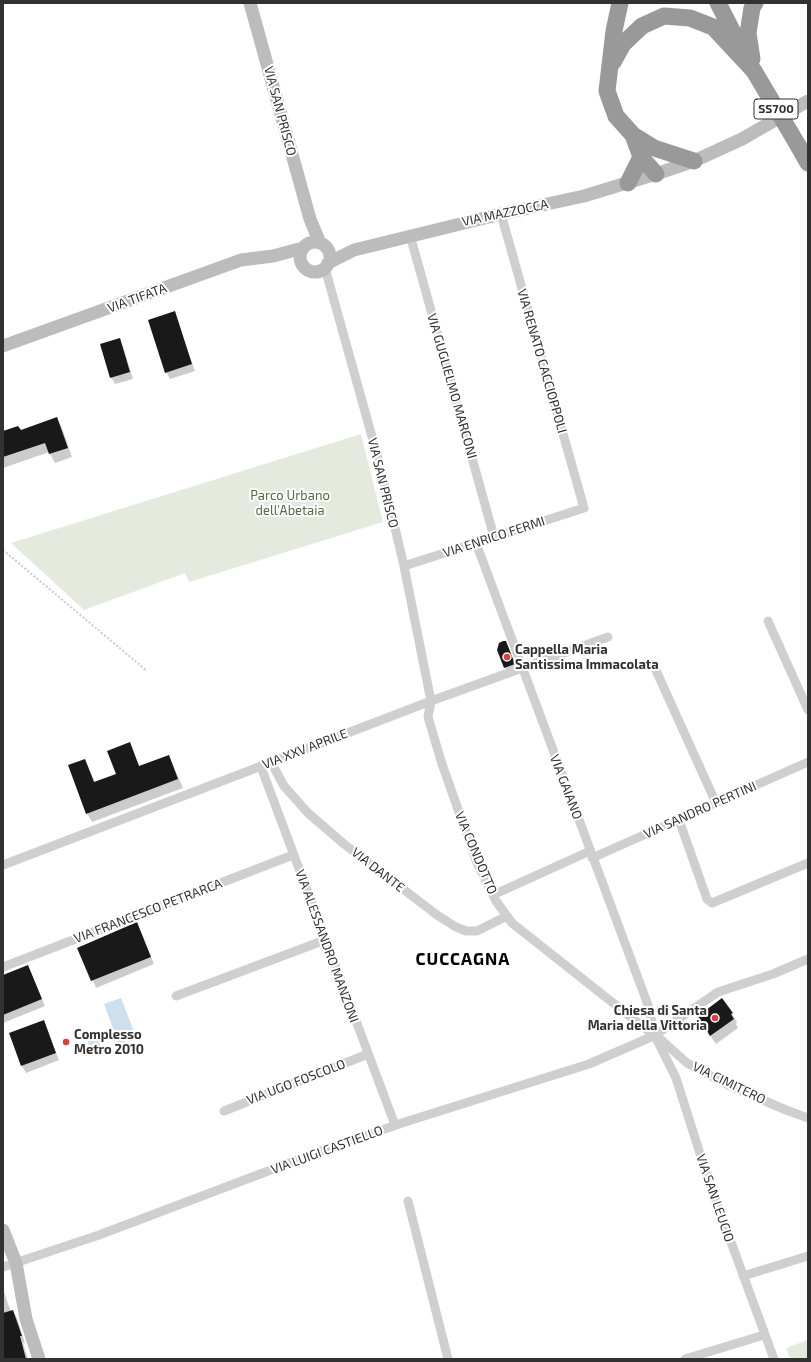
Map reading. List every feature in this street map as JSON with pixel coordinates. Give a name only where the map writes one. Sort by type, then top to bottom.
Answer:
[{"type":"highway","points":[[620,3],[614,32],[607,91],[616,116],[648,152],[656,174]]},
{"type":"highway","name":"SS700","points":[[718,3],[754,71],[808,163]]},
{"type":"highway","points":[[754,71],[748,33],[752,8],[755,3]]},
{"type":"highway","points":[[609,69],[623,44],[642,26],[664,16],[690,18],[713,28],[754,71]]},
{"type":"highway","points":[[648,152],[694,161]]},
{"type":"highway","points":[[628,183],[648,152]]},
{"type":"street","name":"VIA SAN PRISCO","points":[[250,3],[310,219],[323,245]]},
{"type":"street","name":"VIA MAZZOCCA","points":[[327,265],[354,250],[410,235],[584,196],[656,174],[694,161],[742,139],[808,101]]},
{"type":"street","name":"VIA RENATO CACCIOPPOLI","points":[[501,214],[584,508]]},
{"type":"street","name":"VIA SAN PRISCO","points":[[305,246],[310,219]]},
{"type":"street","name":"VIA GUGLIELMO MARCONI","points":[[410,235],[494,537]]},
{"type":"street","points":[[311,243],[323,245],[329,255],[327,265],[314,272],[304,266],[300,257],[305,246],[311,243]]},
{"type":"street","name":"VIA MAZZOCCA","points":[[323,245],[354,250]]},
{"type":"street","name":"VIA TIFATA","points":[[3,346],[241,260],[273,256],[305,246]]},
{"type":"street","name":"VIA TIFATA","points":[[273,256],[304,266]]},
{"type":"street","name":"VIA SAN PRISCO","points":[[327,265],[381,469],[404,566],[431,701]]},
{"type":"street","name":"VIA ENRICO FERMI","points":[[404,566],[584,508]]},
{"type":"street","name":"VIA GAIANO","points":[[476,543],[521,668],[648,1005],[655,1035]]},
{"type":"street","points":[[768,621],[808,710]]},
{"type":"street","name":"VIA XXV APRILE","points":[[3,865],[431,701],[608,637]]},
{"type":"street","points":[[654,666],[716,804]]},
{"type":"street","name":"VIA CONDOTTO","points":[[431,701],[428,717],[466,835],[493,895],[507,916],[512,923],[547,952],[655,1035]]},
{"type":"street","name":"VIA DANTE","points":[[271,762],[284,786],[308,813],[344,844],[437,915],[456,927],[466,931],[477,931],[507,916]]},
{"type":"street","name":"VIA SANDRO PERTINI","points":[[493,895],[679,820],[808,762]]},
{"type":"street","name":"VIA ALESSANDRO MANZONI","points":[[261,766],[395,1125]]},
{"type":"street","points":[[679,820],[707,899],[712,903],[808,863]]},
{"type":"street","name":"VIA FRANCESCO PETRARCA","points":[[3,967],[293,855]]},
{"type":"street","points":[[176,996],[325,940]]},
{"type":"street","name":"VIA LUIGI CASTIELLO","points":[[3,1267],[100,1235],[321,1151],[395,1125],[589,1064],[655,1035],[718,992],[773,974],[808,959]]},
{"type":"street","name":"VIA CIMITERO","points":[[655,1035],[693,1066],[730,1086],[808,1118]]},
{"type":"street","name":"VIA SAN LEUCIO","points":[[655,1035],[676,1078],[710,1185],[742,1276],[774,1359]]},
{"type":"street","name":"VIA UGO FOSCOLO","points":[[224,1111],[368,1054]]},
{"type":"street","points":[[408,1201],[448,1359]]},
{"type":"street","points":[[3,1230],[16,1263],[26,1319],[39,1359]]},
{"type":"street","points":[[742,1276],[808,1256]]},
{"type":"street","points":[[684,1359],[764,1335]]},
{"type":"path","points":[[3,550],[147,671]]},
{"type":"green space","name":"Parco Urbano dell'Abetaia","points":[[361,434],[383,522],[189,582],[185,573],[84,610],[11,543]]},
{"type":"green space","points":[[808,1340],[808,1359],[790,1359],[786,1348]]},
{"type":"water","points":[[121,998],[136,1037],[119,1044],[104,1004]]},
{"type":"water","points":[[95,1030],[103,1051],[92,1055],[85,1034]]},
{"type":"building","points":[[175,311],[192,364],[165,373],[148,320]]},
{"type":"building","points":[[120,338],[130,372],[110,378],[100,344]]},
{"type":"building","points":[[57,417],[68,448],[49,454],[45,443],[3,457],[3,431],[18,426],[21,430]]},
{"type":"building","name":"Cappella Maria Santissima Immacolata","points":[[506,641],[515,664],[504,668],[497,650],[499,643]]},
{"type":"building","points":[[130,742],[139,766],[169,755],[178,779],[86,814],[68,765],[85,759],[94,782],[116,774],[107,751]]},
{"type":"building","points":[[137,922],[151,957],[91,981],[77,948]]},
{"type":"building","points":[[28,965],[42,999],[3,1015],[3,975]]},
{"type":"building","name":"Chiesa di Santa Maria della Vittoria","points":[[722,998],[733,1013],[731,1014],[734,1019],[710,1036],[698,1016]]},
{"type":"building","points":[[44,1020],[56,1053],[21,1066],[9,1033]]},
{"type":"building","points":[[13,1310],[22,1336],[20,1336],[26,1359],[3,1359],[3,1313]]},
{"type":"place","name":"Cappella Maria Santissima Immacolata","points":[[507,657]]},
{"type":"place","name":"Chiesa di Santa Maria della Vittoria","points":[[715,1018]]},
{"type":"place","name":"Complesso Metro 2010","points":[[66,1042]]},
{"type":"district","name":"CUCCAGNA","points":[[463,959]]}]
